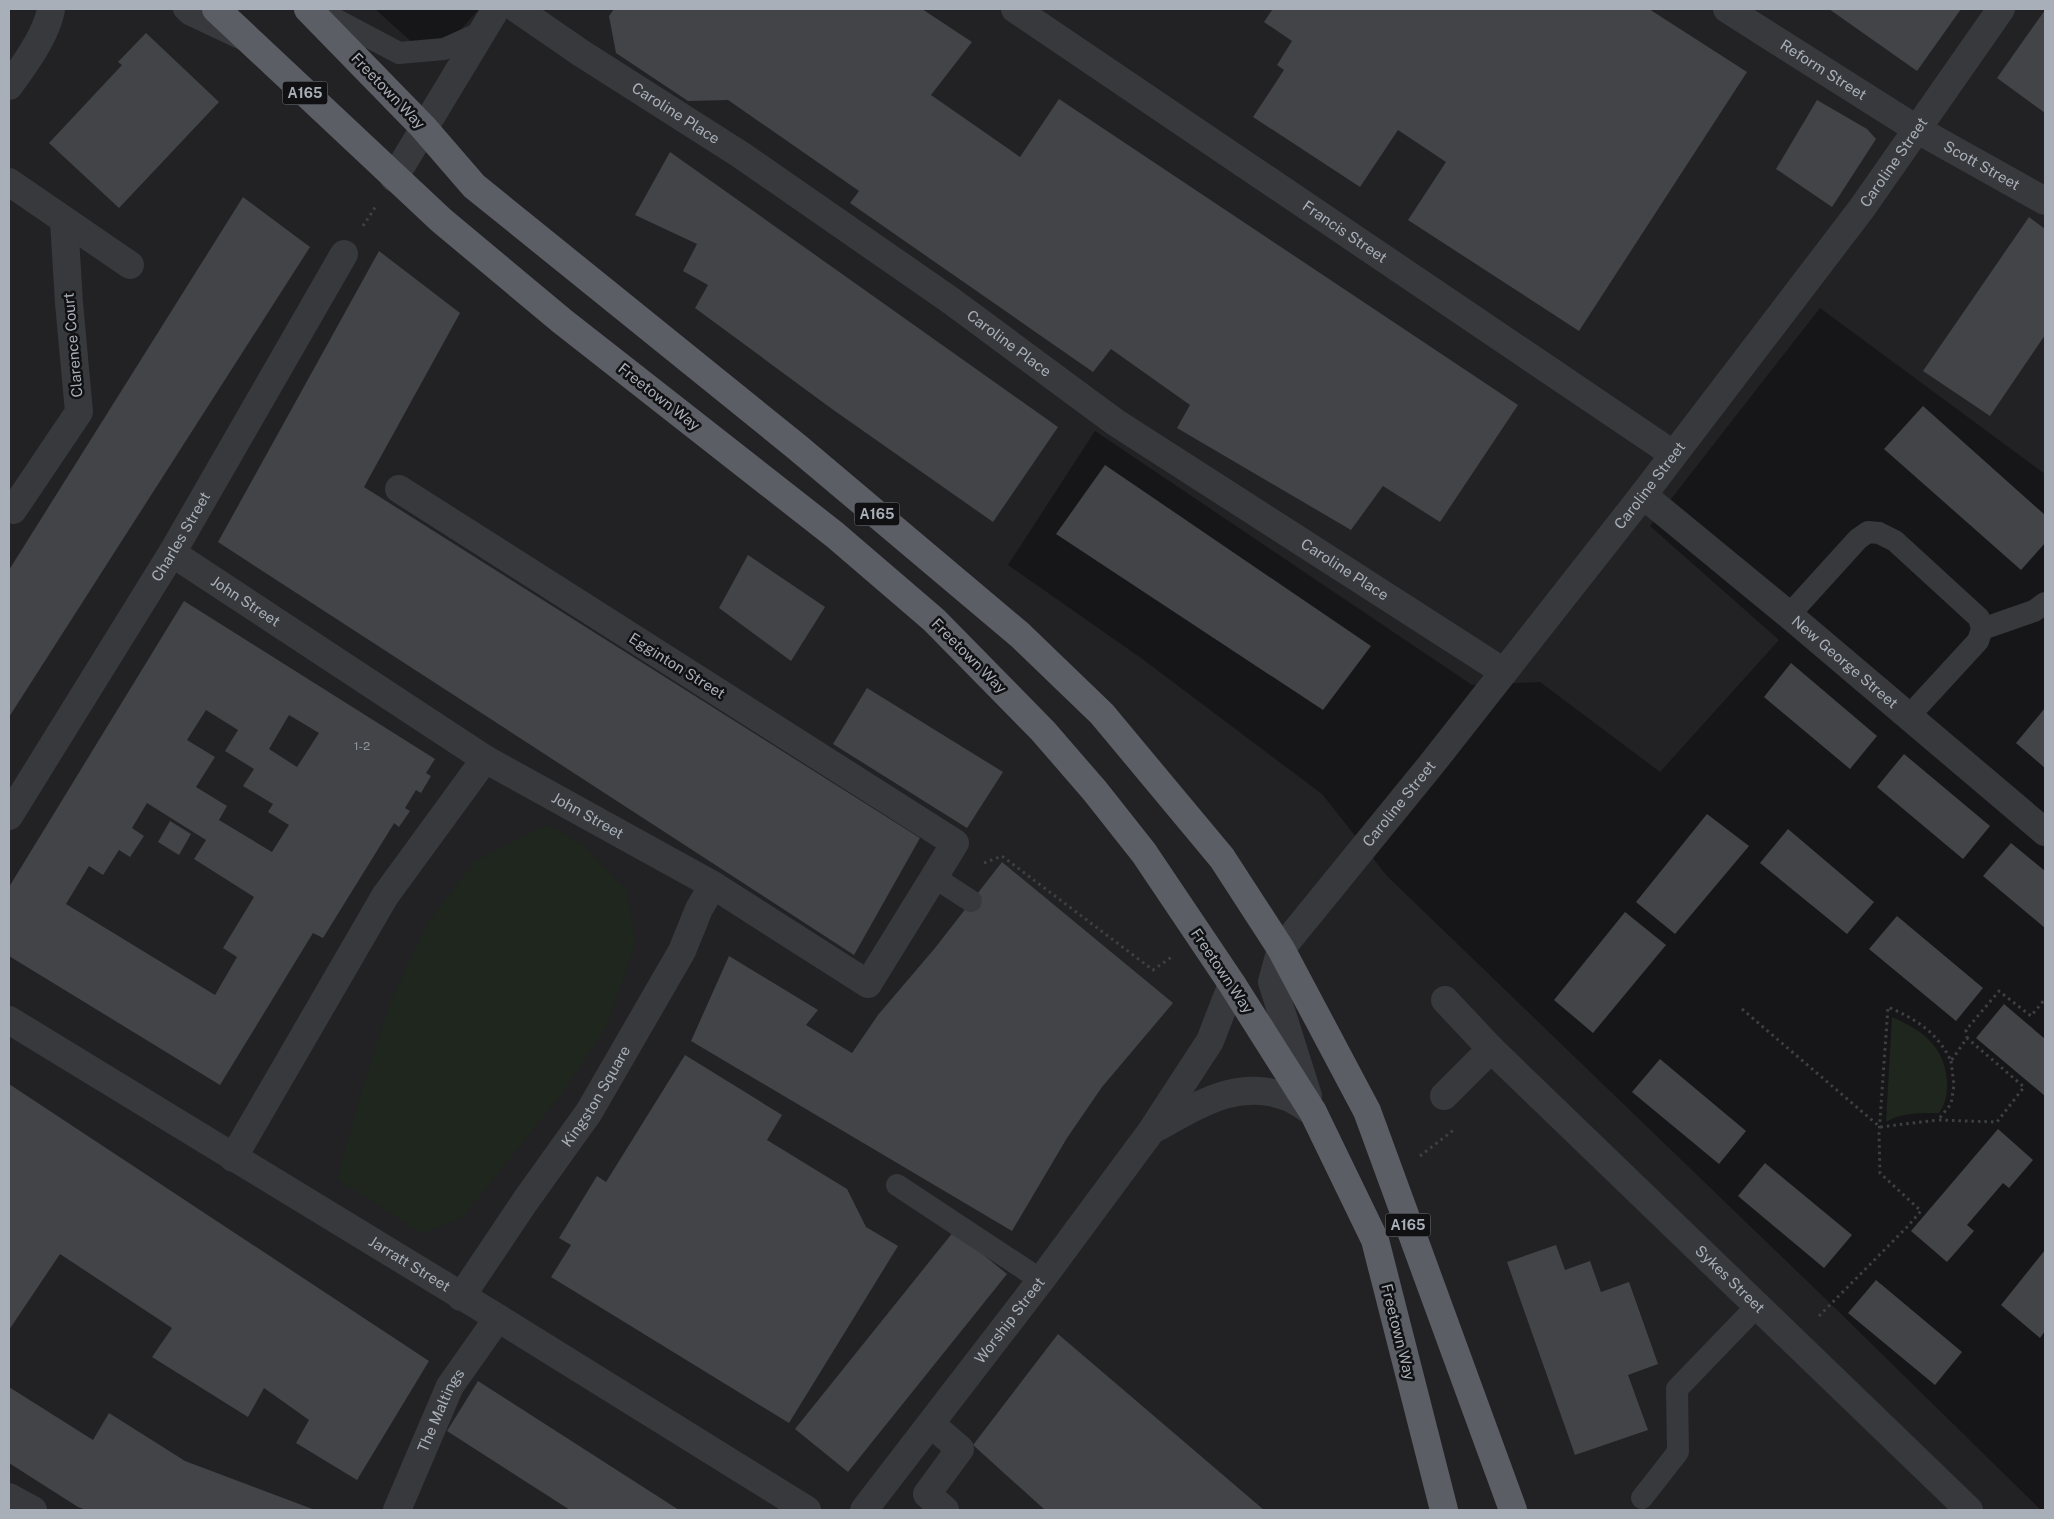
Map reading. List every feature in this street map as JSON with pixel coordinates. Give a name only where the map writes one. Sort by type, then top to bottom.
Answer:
[{"type":"highway","name":"Freetown Way","points":[[216,9],[394,178],[441,220],[562,321],[836,535],[934,620],[1043,731],[1096,791],[1144,853],[1232,984],[1313,1112],[1375,1240],[1444,1510]]},
{"type":"highway","name":"Freetown Way","points":[[308,9],[424,127],[474,186],[798,447],[1020,635],[1102,714],[1222,858],[1281,949],[1367,1111],[1513,1510]]},
{"type":"street","points":[[9,86],[49,22],[51,9]]},
{"type":"street","points":[[394,178],[496,9]]},
{"type":"street","name":"Caroline Place","points":[[518,9],[581,53],[741,155],[950,300],[1115,422],[1504,672]]},
{"type":"street","name":"Francis Street","points":[[1015,9],[1673,454]]},
{"type":"street","name":"Reform Street","points":[[1727,9],[1918,130]]},
{"type":"street","name":"Caroline Street","points":[[1281,949],[1430,766],[1643,495],[1862,208],[2001,9]]},
{"type":"street","name":"Scott Street","points":[[1918,130],[2045,201]]},
{"type":"street","points":[[9,182],[130,266]]},
{"type":"street","name":"Clarence Court","points":[[13,510],[79,412],[64,221]]},
{"type":"street","name":"Charles Street","points":[[9,816],[172,553],[344,254]]},
{"type":"street","name":"Egginton Street","points":[[399,489],[955,842]]},
{"type":"street","name":"New George Street","points":[[1643,495],[1789,615],[2045,832]]},
{"type":"street","name":"John Street","points":[[172,553],[485,758],[713,885],[868,984],[955,842]]},
{"type":"street","points":[[233,1158],[385,896],[485,758]]},
{"type":"street","name":"Kingston Square","points":[[461,1297],[526,1200],[590,1112],[682,951],[699,909],[713,885]]},
{"type":"street","points":[[1281,949],[1272,982],[1313,1112]]},
{"type":"street","name":"Worship Street","points":[[864,1510],[1041,1280],[1152,1130],[1210,1041],[1232,984]]},
{"type":"street","name":"Sykes Street","points":[[1445,1000],[1491,1048],[1969,1510]]},
{"type":"street","name":"Jarratt Street","points":[[9,1020],[498,1318],[807,1510]]},
{"type":"street","points":[[1444,1096],[1491,1048]]},
{"type":"street","points":[[1152,1130],[1211,1098],[1236,1092],[1263,1091],[1290,1099],[1313,1112]]},
{"type":"street","name":"The Maltings","points":[[397,1510],[450,1386],[498,1318]]},
{"type":"street","points":[[931,1424],[960,1449],[927,1494],[945,1510]]},
{"type":"street","points":[[9,1496],[33,1510]]},
{"type":"lane","points":[[184,9],[189,14],[256,46]]},
{"type":"lane","points":[[316,9],[399,52],[444,48],[482,32]]},
{"type":"lane","points":[[1789,615],[1858,539],[1868,532],[1879,533],[1895,541],[1979,618],[1982,630],[1978,641],[1909,716]]},
{"type":"lane","points":[[1982,630],[2034,611],[2045,603]]},
{"type":"lane","points":[[934,877],[967,898]]},
{"type":"lane","points":[[897,1185],[1041,1280]]},
{"type":"lane","points":[[1642,1498],[1678,1452],[1678,1389],[1757,1306]]},
{"type":"path","points":[[344,254],[394,178]]},
{"type":"path","points":[[967,898],[986,862],[1002,856],[1153,970],[1200,937]]},
{"type":"path","points":[[1951,1061],[1967,1038],[1966,1030],[1999,991],[2031,1016],[2045,999]]},
{"type":"path","points":[[1795,1343],[1835,1298],[1908,1227],[1921,1211],[1880,1173],[1880,1127],[1888,1007],[1913,1018],[1935,1036],[1951,1061],[1954,1085],[1951,1104],[1938,1120]]},
{"type":"path","points":[[1742,1009],[1880,1127],[1938,1120],[1997,1122],[2024,1087],[1967,1038]]},
{"type":"path","points":[[1392,1179],[1461,1124]]},
{"type":"shaded area","points":[[9,9],[375,9],[433,61],[479,9],[2045,9],[2045,474],[1820,308],[1650,526],[1779,640],[1660,772],[1540,682],[1472,685],[1095,431],[1008,565],[1141,658],[1322,794],[1387,876],[1835,1308],[2041,1510],[9,1510]]},
{"type":"shaded area","points":[[547,824],[582,844],[627,891],[635,944],[607,1026],[561,1095],[463,1217],[422,1234],[337,1179],[365,1080],[391,1000],[430,919],[475,861]]},
{"type":"shaded area","points":[[1892,1017],[1923,1034],[1937,1050],[1942,1060],[1946,1071],[1947,1091],[1945,1102],[1939,1113],[1898,1116],[1886,1122]]},
{"type":"building","points":[[614,9],[922,9],[972,42],[931,95],[1020,157],[1059,99],[1518,405],[1440,522],[1383,486],[1351,530],[1177,428],[1190,405],[1111,349],[1093,372],[850,203],[859,191],[728,100],[688,101],[616,53],[609,16]]},
{"type":"building","points":[[1269,9],[1649,9],[1747,72],[1579,331],[1408,220],[1446,162],[1398,130],[1360,187],[1253,117],[1284,70],[1277,65],[1292,41],[1264,22],[1272,10]]},
{"type":"building","points":[[1829,9],[1961,9],[1917,71]]},
{"type":"building","points":[[2045,10],[2045,113],[1997,78]]},
{"type":"building","points":[[146,33],[219,102],[119,208],[49,143],[122,65],[118,62]]},
{"type":"building","points":[[1817,100],[1867,129],[1876,139],[1832,207],[1776,169]]},
{"type":"building","points":[[670,152],[1058,427],[993,522],[832,409],[695,308],[708,285],[683,271],[697,244],[635,215]]},
{"type":"building","points":[[243,197],[310,247],[9,717],[9,570]]},
{"type":"building","points":[[2029,217],[2045,229],[2045,335],[1990,416],[1923,371]]},
{"type":"building","points":[[379,251],[460,313],[364,487],[920,838],[854,955],[218,542]]},
{"type":"building","points":[[1923,406],[2045,515],[2045,543],[2021,570],[1884,449]]},
{"type":"building","points":[[1105,465],[1371,646],[1323,710],[1056,534]]},
{"type":"building","points":[[748,555],[825,607],[791,661],[719,608]]},
{"type":"building","points":[[184,601],[435,759],[426,773],[431,776],[421,793],[416,790],[405,808],[410,811],[399,827],[394,823],[323,938],[313,933],[220,1085],[9,956],[9,887]],"holes":[[[206,710],[238,730],[225,751],[254,769],[243,786],[273,804],[268,812],[289,825],[272,852],[219,820],[227,806],[196,787],[215,757],[187,740]],[[289,715],[319,733],[297,767],[269,749]],[[147,803],[206,840],[194,859],[254,897],[223,948],[237,957],[215,995],[66,904],[89,866],[103,875],[119,850],[130,857],[144,836],[132,828]]]},
{"type":"building","points":[[1791,663],[1877,736],[1850,769],[1764,697]]},
{"type":"building","points":[[867,688],[1003,772],[967,828],[833,744]]},
{"type":"building","points":[[2045,708],[2045,768],[2016,743]]},
{"type":"building","points":[[1904,754],[1990,826],[1963,859],[1877,787]]},
{"type":"building","points":[[1707,814],[1749,846],[1675,934],[1636,902]]},
{"type":"building","points":[[170,821],[191,834],[179,855],[158,842]]},
{"type":"building","points":[[1788,829],[1874,902],[1847,934],[1760,863]]},
{"type":"building","points":[[2011,843],[2045,871],[2045,928],[1983,876]]},
{"type":"building","points":[[1002,862],[1173,1003],[1102,1087],[1067,1138],[1012,1231],[691,1041],[729,956],[818,1010],[806,1025],[852,1053],[878,1015],[935,948]]},
{"type":"building","points":[[1625,912],[1666,945],[1593,1033],[1554,1000]]},
{"type":"building","points":[[1897,916],[1983,988],[1956,1021],[1869,949]]},
{"type":"building","points":[[2004,1004],[2045,1039],[2045,1096],[1976,1038]]},
{"type":"building","points":[[685,1055],[782,1115],[767,1140],[847,1189],[866,1227],[898,1246],[789,1423],[551,1277],[571,1245],[559,1238],[597,1176],[606,1182]]},
{"type":"building","points":[[1660,1059],[1746,1131],[1719,1164],[1632,1092]]},
{"type":"building","points":[[9,1084],[429,1361],[357,1480],[296,1443],[309,1420],[264,1388],[248,1417],[152,1357],[172,1328],[60,1254],[9,1330]]},
{"type":"building","points":[[1998,1129],[2033,1160],[2009,1188],[2003,1183],[1967,1225],[1974,1231],[1947,1262],[1911,1231]]},
{"type":"building","points":[[1765,1163],[1852,1235],[1824,1268],[1738,1196]]},
{"type":"building","points":[[954,1231],[1007,1274],[848,1472],[795,1429]]},
{"type":"building","points":[[1556,1245],[1565,1270],[1590,1261],[1601,1292],[1629,1282],[1658,1364],[1628,1375],[1648,1430],[1575,1455],[1507,1262]]},
{"type":"building","points":[[2045,1250],[2045,1331],[2040,1338],[2001,1305]]},
{"type":"building","points":[[1876,1280],[1962,1352],[1935,1385],[1848,1313]]},
{"type":"building","points":[[1058,1334],[1264,1510],[1045,1510],[973,1445]]},
{"type":"building","points":[[478,1381],[679,1510],[570,1510],[447,1431]]},
{"type":"building","points":[[9,1387],[93,1440],[109,1413],[185,1461],[315,1510],[86,1510],[78,1507],[9,1463]]}]
